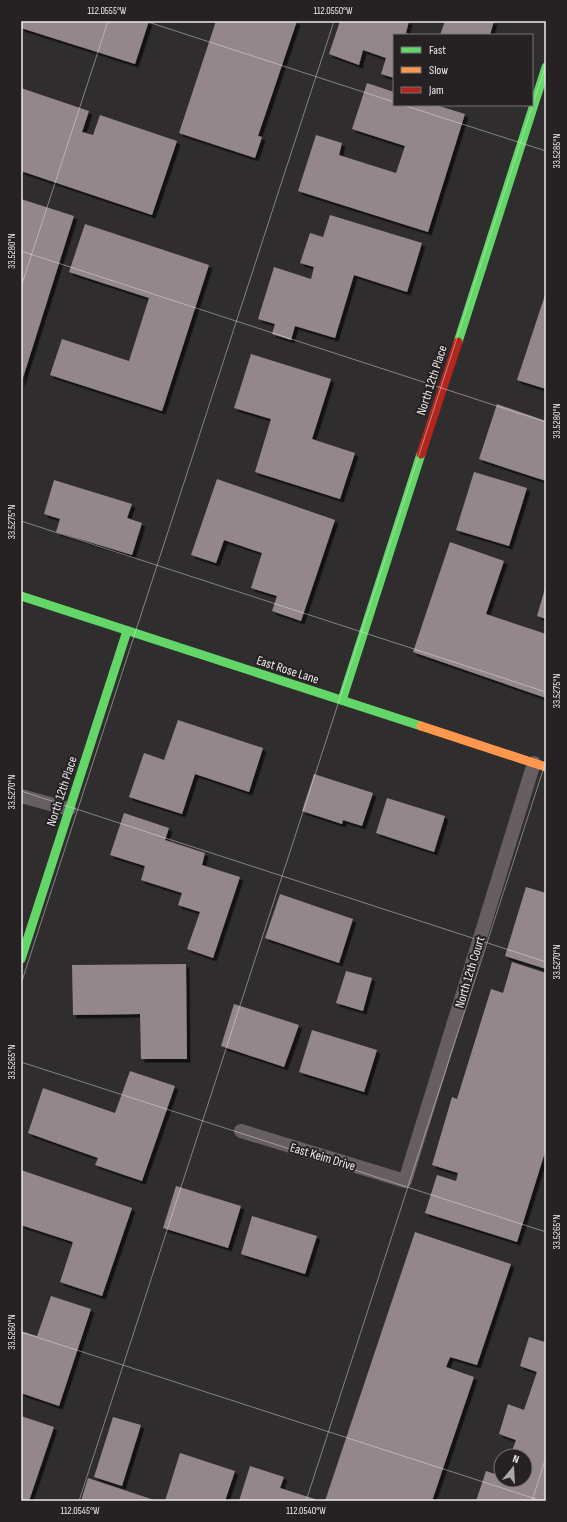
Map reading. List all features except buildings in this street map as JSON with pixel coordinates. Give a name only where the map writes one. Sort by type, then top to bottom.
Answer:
[{"type":"street","name":"North 12th Place","points":[[342,700],[546,67]]},
{"type":"street","name":"East Rose Lane","points":[[21,596],[540,765]]},
{"type":"street","name":"North 12th Place","points":[[21,959],[127,631]]},
{"type":"lane","name":"North 12th Court","points":[[405,1181],[540,765]]},
{"type":"lane","points":[[21,796],[69,809]]},
{"type":"lane","name":"East Keim Drive","points":[[241,1131],[405,1181]]},
{"type":"traffic: fast","points":[[458,342],[546,67]]},
{"type":"traffic: fast","points":[[342,700],[421,454]]},
{"type":"traffic: fast","points":[[21,596],[421,726]]},
{"type":"traffic: fast","points":[[21,959],[127,631]]},
{"type":"traffic: slow","points":[[421,726],[546,767]]},
{"type":"traffic: jam","points":[[421,454],[458,342]]}]
